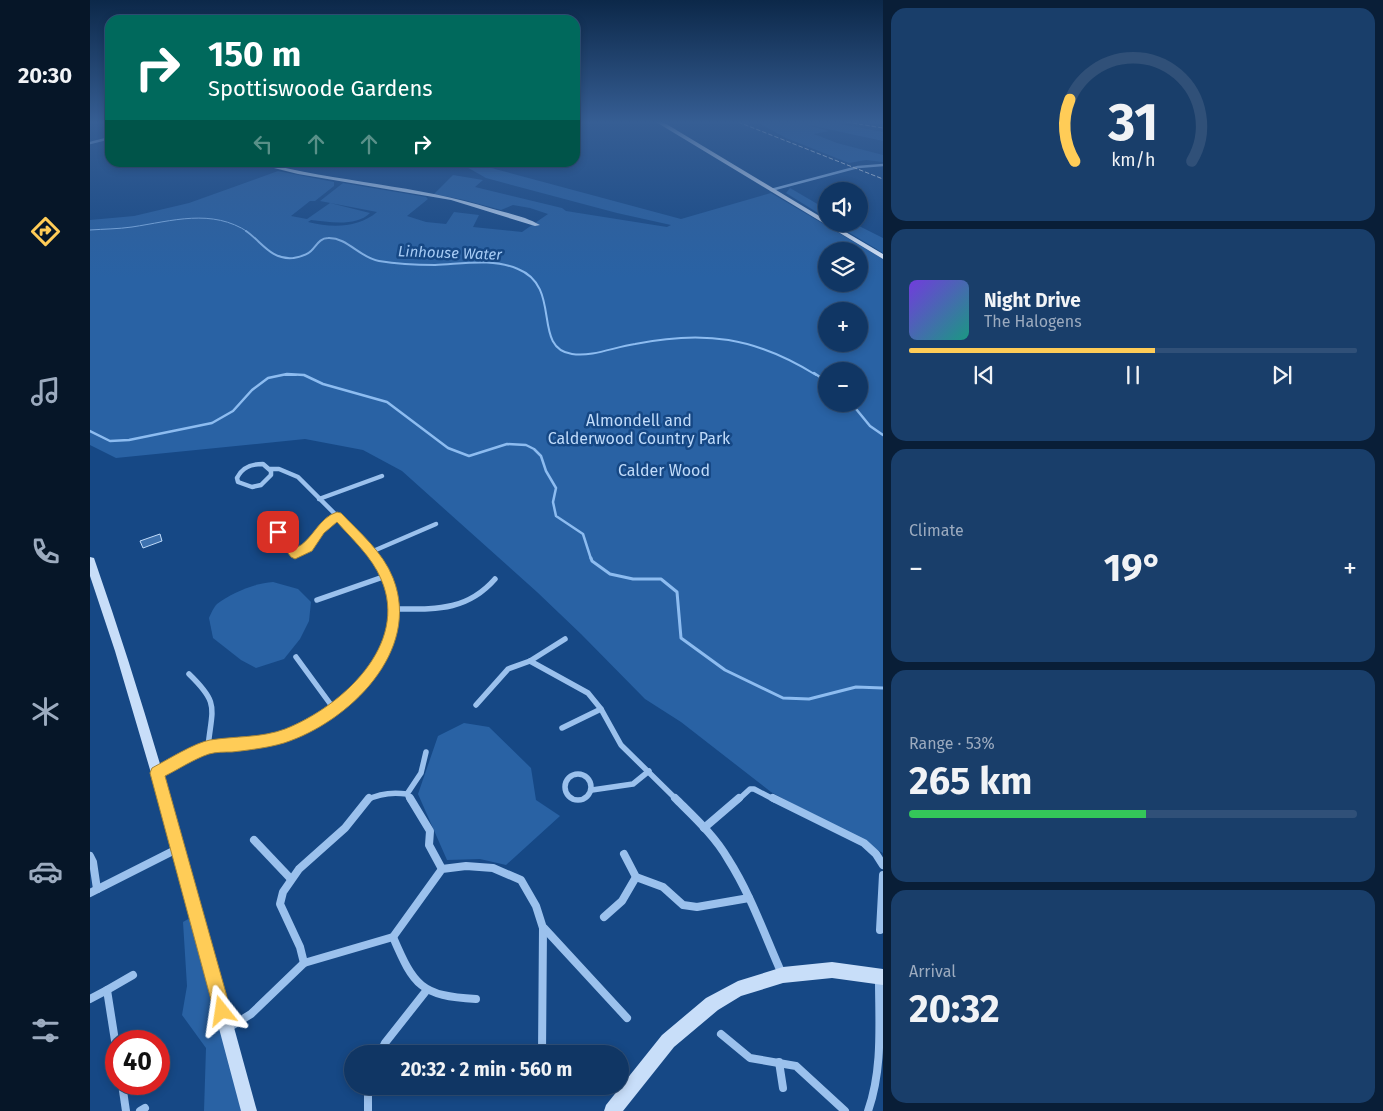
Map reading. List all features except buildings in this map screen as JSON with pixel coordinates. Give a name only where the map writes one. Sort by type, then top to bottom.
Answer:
[{"type":"main road","points":[[746,174],[818,219]]},
{"type":"main road","points":[[840,232],[883,257]]},
{"type":"street","points":[[302,174],[447,198],[537,225]]},
{"type":"street","points":[[771,190],[832,174]]},
{"type":"street","points":[[157,773],[208,747],[256,742],[284,736],[314,723],[354,694],[373,672],[388,642],[393,609],[392,591],[386,576],[371,552],[298,478],[279,469],[270,469],[263,464],[246,467],[238,474],[238,482],[249,487],[258,486],[268,480],[271,475],[270,469]]},
{"type":"street","points":[[370,475],[374,480]]},
{"type":"street","points":[[319,499],[336,491],[382,476]]},
{"type":"street","points":[[278,532],[295,554],[308,548],[320,530],[337,516]]},
{"type":"street","points":[[371,552],[389,543],[420,534],[436,524]]},
{"type":"street","points":[[90,561],[121,651],[157,773],[249,1111]]},
{"type":"street","points":[[317,600],[386,576]]},
{"type":"street","points":[[393,609],[443,607],[467,600],[482,593],[495,579]]},
{"type":"street","points":[[476,705],[508,669],[530,661],[565,639]]},
{"type":"street","points":[[296,657],[334,709]]},
{"type":"street","points":[[530,661],[588,693],[601,709],[621,745],[704,828],[728,858],[749,898],[783,975]]},
{"type":"street","points":[[190,674],[207,690],[213,700],[214,713],[208,747]]},
{"type":"street","points":[[562,728],[601,709]]},
{"type":"street","points":[[407,794],[421,773],[426,752]]},
{"type":"street","points":[[592,790],[633,784],[649,771]]},
{"type":"street","points":[[579,774],[587,777],[592,790],[585,800],[576,800],[566,791],[565,782],[570,776],[579,774]]},
{"type":"street","points":[[704,828],[750,790],[754,789],[864,843],[876,854],[883,865]]},
{"type":"street","points":[[304,963],[300,947],[280,904],[290,878],[354,819],[367,798],[388,792],[407,794]]},
{"type":"street","points":[[407,794],[430,831],[429,845],[442,869]]},
{"type":"street","points":[[254,840],[290,878]]},
{"type":"street","points":[[90,856],[93,862],[93,891],[177,849]]},
{"type":"street","points":[[624,854],[636,877],[663,887],[683,905],[697,907],[749,898]]},
{"type":"street","points":[[227,1029],[251,1014],[304,963],[393,937],[442,869],[466,866],[493,868],[521,880],[536,906],[543,928],[541,1045]]},
{"type":"street","points":[[880,930],[883,875]]},
{"type":"street","points":[[604,917],[622,901],[636,877]]},
{"type":"street","points":[[543,928],[627,1018]]},
{"type":"street","points":[[393,937],[408,973],[426,991],[448,999],[476,999]]},
{"type":"street","points":[[612,1111],[668,1041],[695,1016],[712,1004],[738,989],[783,975],[832,970],[881,976],[880,1074],[868,1111]]},
{"type":"street","points":[[90,999],[133,975]]},
{"type":"street","points":[[107,990],[113,1030]]},
{"type":"street","points":[[384,1045],[426,991]]},
{"type":"street","points":[[721,1034],[750,1058],[796,1066],[845,1111]]},
{"type":"street","points":[[779,1062],[783,1088]]},
{"type":"street","points":[[124,1095],[126,1111]]},
{"type":"street","points":[[368,1095],[368,1111]]},
{"type":"green space","name":"Almondell and Calderwood Country Park","points":[[270,174],[292,174],[334,182],[334,186],[291,216],[307,219],[330,203],[370,213],[350,222],[311,220],[308,222],[326,225],[353,224],[377,212],[320,201],[343,183],[426,197],[428,199],[407,216],[426,222],[446,224],[454,212],[479,215],[473,227],[522,232],[548,214],[513,205],[501,210],[434,194],[453,175],[483,180],[475,187],[562,208],[566,211],[667,227],[671,225],[617,213],[486,178],[479,174],[513,174],[681,219],[771,193],[818,221],[818,232],[837,232],[854,242],[818,242],[818,292],[868,292],[868,250],[883,259],[883,853],[771,792],[681,722],[645,699],[537,592],[402,471],[363,450],[305,439],[116,458],[90,445],[90,220],[134,216],[189,203]]},
{"type":"green space","points":[[790,188],[818,204],[818,213],[786,193]]},
{"type":"green space","points":[[868,230],[883,238],[883,253],[868,244],[868,242],[848,232]]},
{"type":"green space","points":[[273,582],[298,589],[311,602],[309,621],[300,639],[284,659],[256,668],[241,660],[213,638],[209,618],[217,604],[230,596],[251,586]]},
{"type":"green space","points":[[464,723],[489,727],[531,768],[536,800],[560,816],[506,865],[480,859],[447,860],[418,794],[438,736]]},
{"type":"green space","points":[[190,918],[242,1111],[204,1111],[206,1048],[182,1015],[187,986],[183,922]]},
{"type":"waterway","name":"Linhouse Water","points":[[90,230],[127,228],[191,218],[206,218],[220,220],[246,231]]},
{"type":"waterway","name":"Linhouse Water","points":[[246,231],[267,249],[285,258],[305,255],[320,241],[328,238],[341,241],[366,256],[379,261],[428,265],[477,262],[498,264],[518,269],[532,278],[540,289],[553,341],[560,349],[572,354],[596,353],[627,345],[660,340],[707,338],[728,340],[772,352],[816,375]]},
{"type":"waterway","name":"Linhouse Water","points":[[814,373],[818,376]]},
{"type":"waterway","points":[[90,431],[110,441],[129,440],[212,423],[233,411],[252,390],[268,378],[287,374],[304,375],[323,384],[387,402],[448,448],[469,456],[507,444],[526,445],[534,449],[541,456],[546,471],[556,488],[553,502],[556,516],[583,534],[591,559]]},
{"type":"waterway","points":[[285,375],[296,375]]},
{"type":"waterway","name":"Linhouse Water","points":[[859,412],[870,426],[883,435]]},
{"type":"waterway","points":[[591,558],[592,561],[610,574],[633,579],[661,579],[677,592],[681,638],[725,670],[783,698],[809,699],[856,687],[883,688]]},
{"type":"railway","points":[[870,174],[883,179]]},
{"type":"route","points":[[222,1011],[157,773],[208,747],[256,742],[284,736],[314,723],[354,694],[373,672],[388,642],[391,627],[392,591],[386,576],[371,552],[337,516],[320,530],[308,548],[295,554],[278,532]]},
{"type":"park label","name":"Calder Wood","points":[[664,470]]}]
